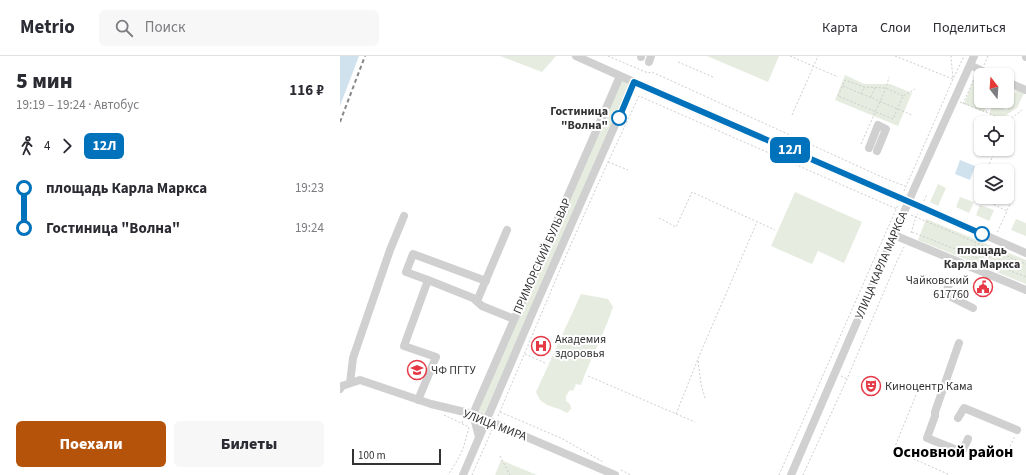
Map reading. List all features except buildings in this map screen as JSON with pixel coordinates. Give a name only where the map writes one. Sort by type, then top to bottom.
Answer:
[{"type":"street","points":[[576,56],[1026,253]]},
{"type":"street","name":"УЛИЦА КАРЛА МАРКСА","points":[[791,475],[904,212],[905,199],[974,56]]},
{"type":"street","points":[[970,65],[976,68]]},
{"type":"street","name":"ПРИМОРСКИЙ БУЛЬВАР","points":[[473,414],[620,76]]},
{"type":"street","name":"ПРИМОРСКИЙ БУЛЬВАР","points":[[464,475],[535,307],[634,82]]},
{"type":"street","points":[[1014,85],[1026,90]]},
{"type":"street","points":[[865,146],[878,125],[886,128],[877,151]]},
{"type":"street","points":[[340,389],[342,386],[350,383],[353,358],[390,250],[404,216]]},
{"type":"street","points":[[477,301],[507,230]]},
{"type":"street","points":[[894,235],[1026,290]]},
{"type":"street","points":[[486,281],[413,254],[406,272],[473,298],[482,306],[514,319]]},
{"type":"street","points":[[418,400],[436,357],[404,346],[428,280]]},
{"type":"street","points":[[949,285],[944,298],[974,308]]},
{"type":"street","points":[[959,343],[935,412],[936,416],[927,438],[962,452],[968,439]]},
{"type":"street","name":"УЛИЦА МИРА","points":[[350,383],[360,380],[431,404],[473,414],[616,472]]},
{"type":"street","points":[[958,418],[964,408],[1017,430]]},
{"type":"street","points":[[473,414],[479,438]]},
{"type":"path","points":[[608,56],[648,73],[652,72],[884,178],[905,186]]},
{"type":"path","points":[[790,56],[838,78]]},
{"type":"path","points":[[792,114],[818,56]]},
{"type":"path","points":[[895,56],[953,79]]},
{"type":"path","points":[[951,56],[953,79]]},
{"type":"path","points":[[779,475],[896,208],[905,199],[905,186],[964,56]]},
{"type":"path","points":[[980,68],[984,65],[988,56]]},
{"type":"path","points":[[678,62],[713,77]]},
{"type":"path","points":[[865,146],[889,77]]},
{"type":"path","points":[[974,78],[963,104],[992,116]]},
{"type":"path","points":[[903,96],[886,88],[864,87],[845,80],[838,96],[893,119],[903,96],[916,89]]},
{"type":"path","points":[[842,86],[912,115]]},
{"type":"path","points":[[861,94],[864,87]]},
{"type":"path","points":[[871,98],[875,88]]},
{"type":"path","points":[[472,475],[565,258],[639,96],[1026,264]]},
{"type":"path","points":[[986,113],[988,108]]},
{"type":"path","points":[[1014,116],[1022,110]]},
{"type":"path","points":[[608,162],[628,170]]},
{"type":"path","points":[[659,218],[676,227],[692,192],[774,230]]},
{"type":"path","points":[[803,475],[847,379],[897,261],[912,232],[916,217],[927,194]]},
{"type":"path","points":[[992,204],[1007,211]]},
{"type":"path","points":[[997,232],[1010,204]]},
{"type":"path","points":[[676,414],[757,222]]},
{"type":"path","points":[[912,232],[1026,277]]},
{"type":"path","points":[[963,252],[978,244]]},
{"type":"path","points":[[988,262],[991,248]]},
{"type":"path","points":[[524,354],[545,363]]},
{"type":"path","points":[[698,361],[701,384],[705,398]]},
{"type":"path","points":[[588,376],[695,422]]},
{"type":"path","points":[[916,395],[894,449],[950,475]]},
{"type":"path","points":[[500,412],[561,438],[603,461]]},
{"type":"path","points":[[443,414],[469,427],[463,449],[448,475]]},
{"type":"path","points":[[1005,457],[1017,430]]},
{"type":"path","points":[[500,456],[510,475]]},
{"type":"path","points":[[616,472],[631,475]]},
{"type":"shaded area","points":[[500,56],[556,56],[542,72]]},
{"type":"shaded area","points":[[707,56],[779,56],[768,82]]},
{"type":"shaded area","points":[[845,75],[864,84],[890,84],[912,93],[898,126],[835,100]]},
{"type":"shaded area","points":[[620,76],[634,82],[487,420],[473,414]]},
{"type":"shaded area","points":[[974,78],[974,108],[964,104]]},
{"type":"shaded area","points":[[1016,90],[1024,93],[1017,108],[1006,116],[995,116],[989,114],[991,108],[1002,108],[1007,110],[1008,108],[1014,108],[1014,94]]},
{"type":"shaded area","points":[[974,108],[986,108],[984,112]]},
{"type":"shaded area","points":[[938,184],[946,188],[938,206],[930,202]]},
{"type":"shaded area","points":[[795,192],[862,222],[844,263],[818,251],[812,264],[771,246]]},
{"type":"shaded area","points":[[960,197],[974,202],[969,213],[956,207]]},
{"type":"shaded area","points":[[980,205],[994,210],[989,221],[976,215]]},
{"type":"shaded area","points":[[926,219],[1026,260],[1026,284],[918,240]]},
{"type":"shaded area","points":[[1016,219],[1026,223],[1026,236],[1011,230]]},
{"type":"shaded area","points":[[581,294],[608,299],[613,307],[581,385],[576,384],[573,391],[570,390],[566,396],[566,401],[570,404],[571,409],[567,413],[547,405],[540,400],[536,392]]},
{"type":"shaded area","points":[[501,460],[537,475],[495,475]]},
{"type":"water","points":[[340,56],[359,56],[340,106]]},
{"type":"water","points":[[960,160],[974,166],[970,180],[955,174]]},
{"type":"railway","points":[[340,122],[365,56]]},
{"type":"bus line","name":"12Л","points":[[619,118],[634,82],[982,234]]},
{"type":"place","name":"Гостиница \"Волна\"","points":[[619,118]]},
{"type":"place","name":"площадь Карла Маркса","points":[[982,234]]},
{"type":"place","name":"Чайковский 617760","points":[[983,287]]},
{"type":"place","name":"Академия здоровья","points":[[541,346]]},
{"type":"place","name":"ЧФ ПГТУ","points":[[417,370]]},
{"type":"place","name":"Киноцентр Кама","points":[[871,386]]},
{"type":"district","name":"Основной район","points":[[953,451]]}]
